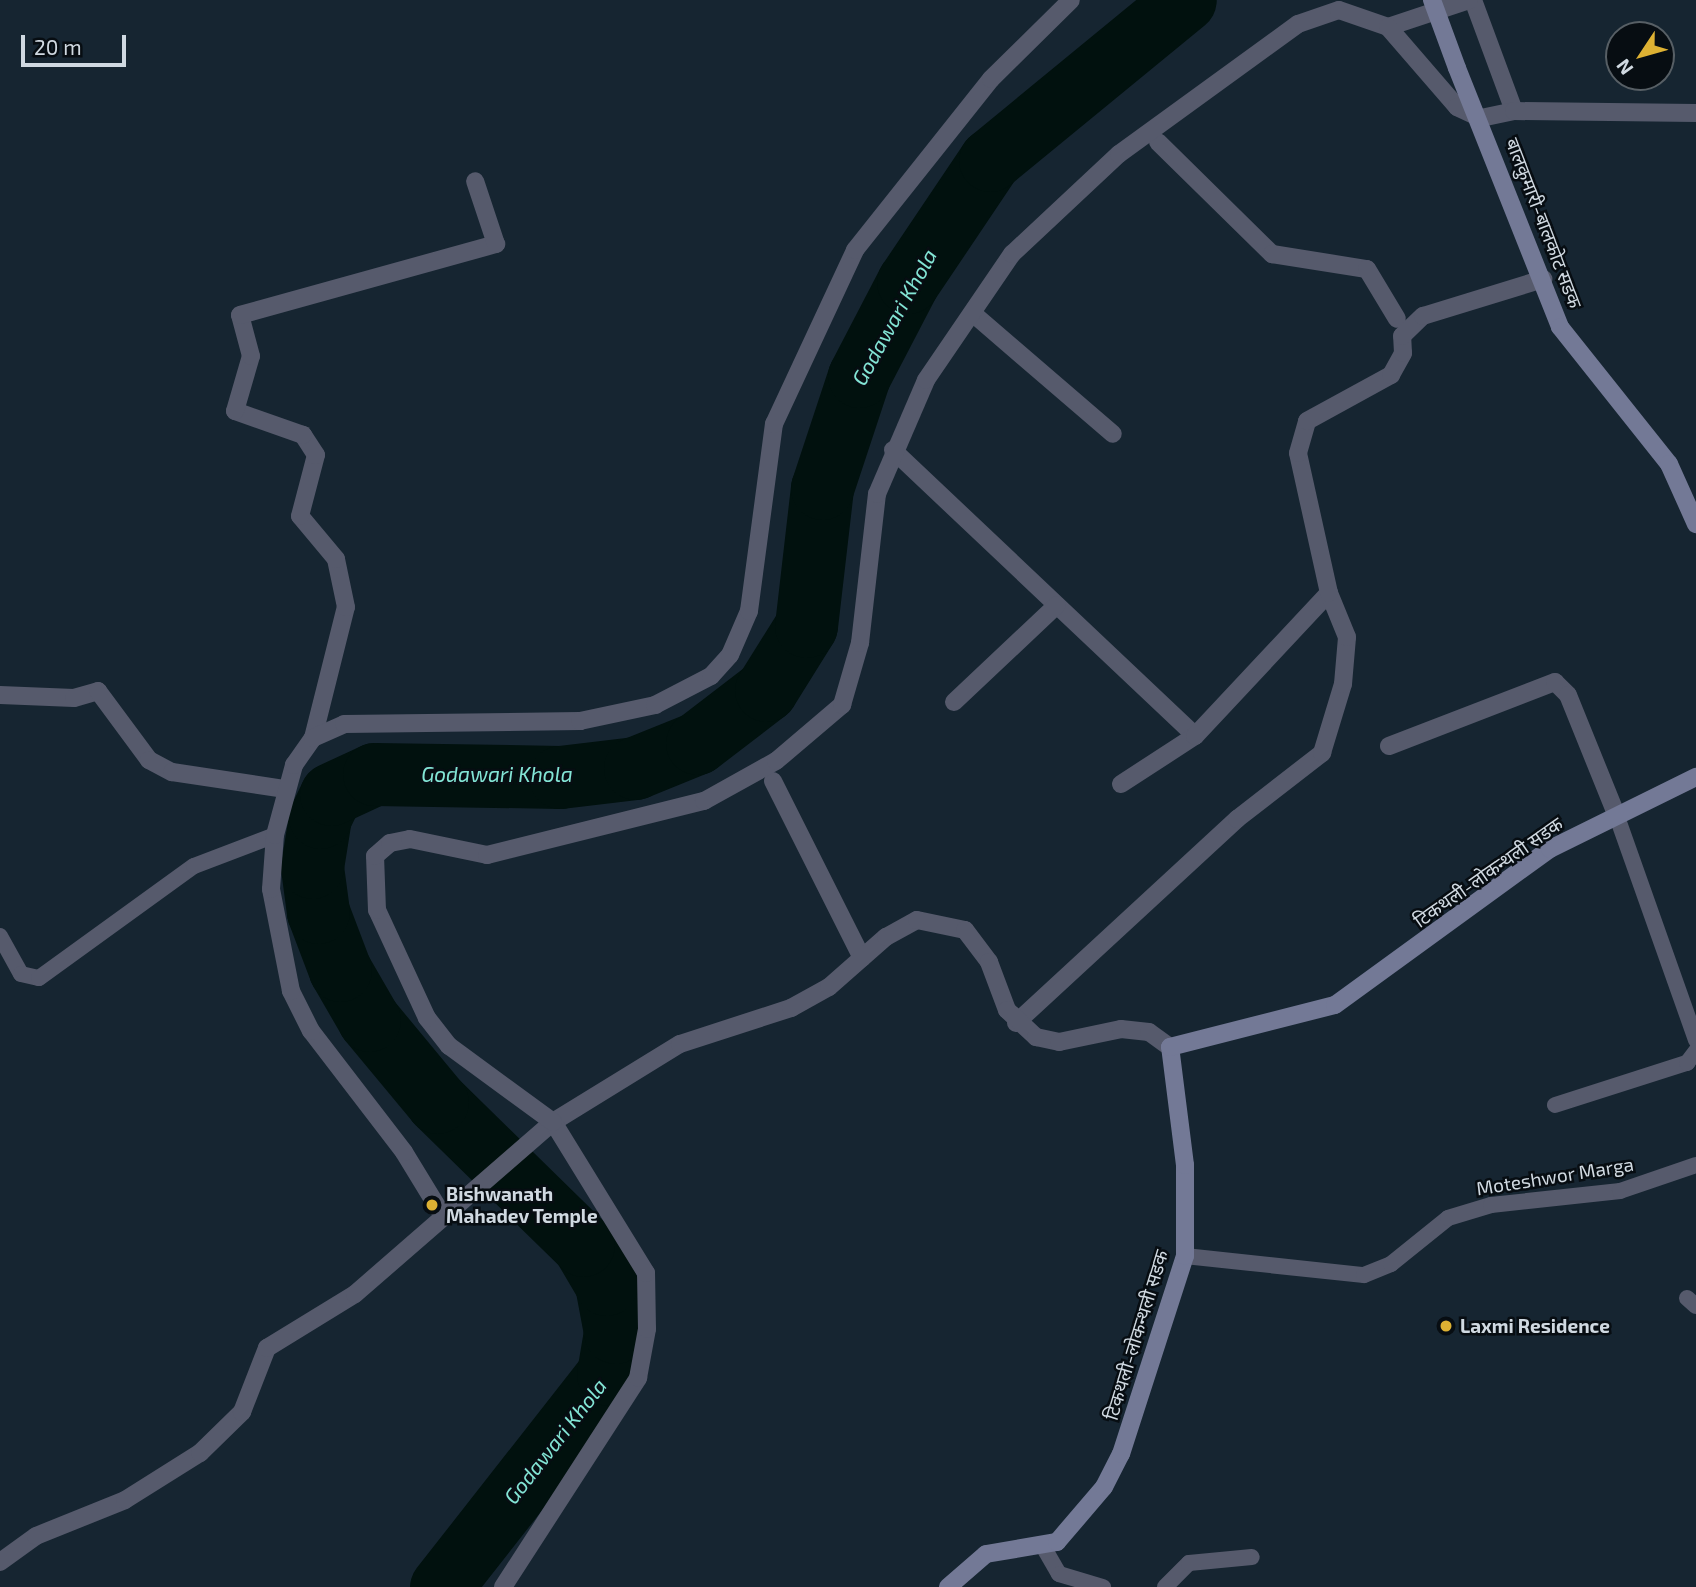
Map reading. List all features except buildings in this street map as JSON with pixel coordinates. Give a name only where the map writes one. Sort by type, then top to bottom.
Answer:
[{"type":"main road","name":"बालकुमारी-बालकोट सडक","points":[[1432,0],[1457,68],[1481,118],[1560,327],[1669,464],[1696,524]]},
{"type":"main road","name":"टिकथली-लोकन्थली सडक","points":[[1044,1548],[1074,1527],[1121,1454],[1185,1256],[1185,1165],[1170,1047],[1335,1005],[1550,849],[1616,814],[1696,777]]},
{"type":"main road","points":[[948,1587],[986,1553],[1044,1548]]},
{"type":"street","points":[[313,737],[344,724],[580,721],[655,705],[711,676],[730,654],[749,611],[774,424],[855,250],[991,79],[1071,0]]},
{"type":"street","points":[[1388,27],[1471,0],[1514,111]]},
{"type":"street","points":[[503,1587],[623,1409],[638,1378],[647,1329],[646,1273],[553,1122],[449,1046],[427,1018],[377,910],[375,856],[390,843],[410,839],[487,855],[704,801],[776,761],[842,705],[860,643],[877,494],[892,450],[926,380],[1012,254],[1119,153],[1298,24],[1339,10],[1388,27],[1457,107],[1481,118],[1514,111],[1696,113]]},
{"type":"street","points":[[1158,142],[1272,254],[1367,269],[1397,319]]},
{"type":"street","points":[[443,1216],[404,1152],[311,1031],[291,991],[273,923],[275,835],[284,789],[313,737],[346,607],[336,559],[300,516],[316,455],[303,435],[235,411],[251,356],[240,315],[496,244],[475,181]]},
{"type":"street","points":[[1016,1023],[1237,819],[1322,753],[1343,684],[1347,637],[1329,593],[1298,453],[1307,421],[1391,374],[1402,353],[1402,336],[1423,316],[1543,279]]},
{"type":"street","points":[[977,317],[1114,434]]},
{"type":"street","points":[[892,450],[1195,736]]},
{"type":"street","points":[[1121,783],[1195,736],[1329,593]]},
{"type":"street","points":[[954,702],[1057,605]]},
{"type":"street","points":[[1389,746],[1555,682],[1568,695],[1616,814]]},
{"type":"street","points":[[0,695],[74,698],[98,691],[149,760],[194,779],[284,789]]},
{"type":"street","points":[[773,781],[862,958]]},
{"type":"street","points":[[0,1562],[36,1536],[125,1500],[200,1453],[242,1412],[267,1348],[355,1294],[553,1122],[680,1044],[792,1008],[917,920],[950,923],[979,944],[1016,1023],[1059,1042],[1121,1029],[1149,1032],[1170,1047]]},
{"type":"lane","points":[[1616,814],[1696,1040]]},
{"type":"lane","points":[[0,936],[21,974],[39,978],[194,866],[275,835]]},
{"type":"lane","points":[[1555,1105],[1686,1063],[1696,1051]]},
{"type":"lane","name":"Moteshwor Marga","points":[[1185,1256],[1364,1275],[1391,1264],[1448,1218],[1491,1205],[1620,1191],[1696,1165]]},
{"type":"lane","points":[[1044,1548],[1059,1574],[1103,1587]]},
{"type":"lane","points":[[1165,1587],[1189,1563],[1252,1556]]},
{"type":"waterway","name":"Godawari Khola","points":[[441,1587],[608,1374],[615,1332],[606,1284],[583,1245],[437,1102],[369,1020],[340,970],[318,912],[312,867],[320,817],[331,794],[374,774],[560,777],[635,768],[697,743],[766,690],[806,626],[822,488],[859,376],[908,282],[990,160],[1185,0]]},
{"type":"place","name":"Bishwanath Mahadev Temple","points":[[432,1205]]},
{"type":"place","name":"Laxmi Residence","points":[[1446,1326]]}]
